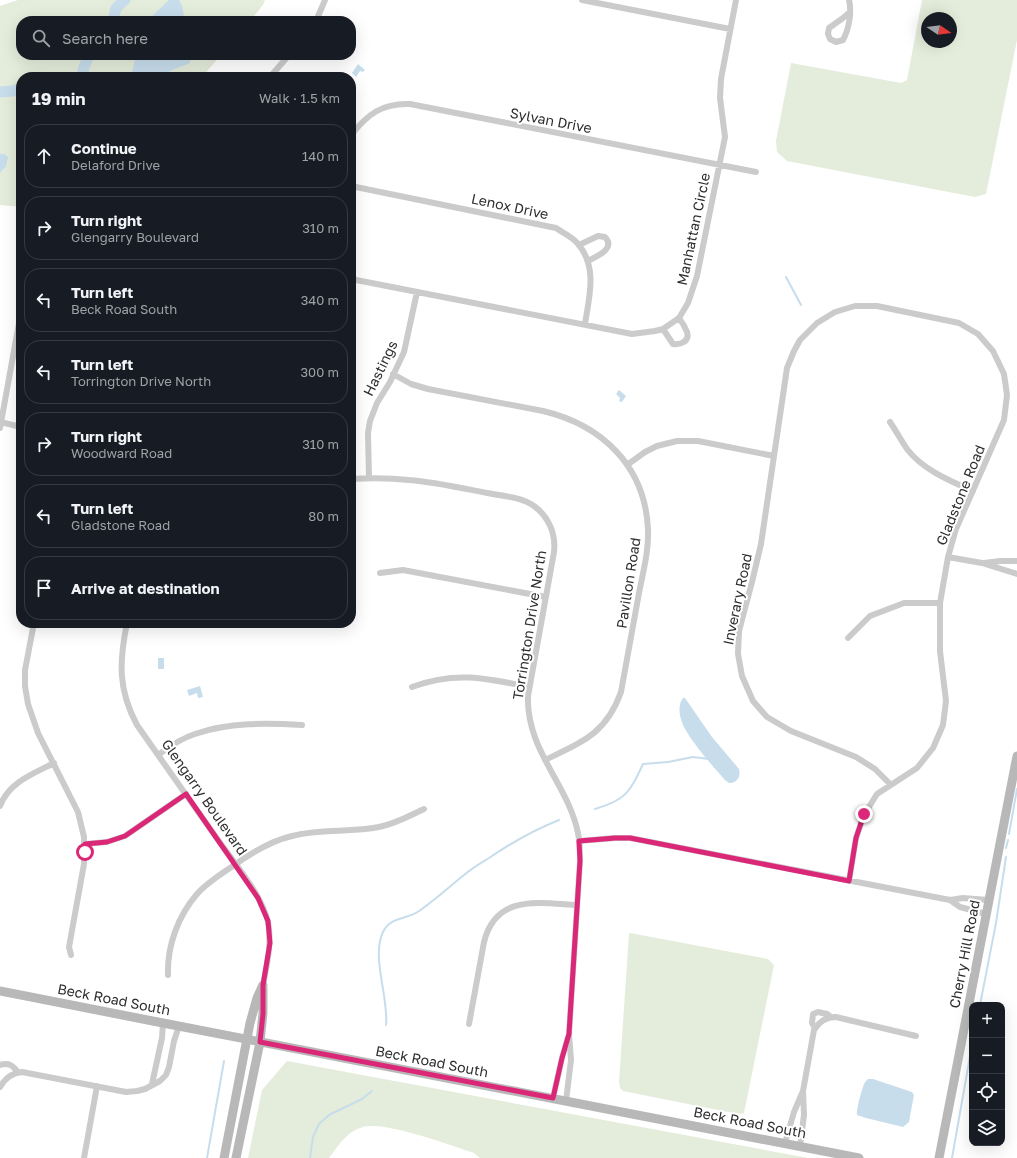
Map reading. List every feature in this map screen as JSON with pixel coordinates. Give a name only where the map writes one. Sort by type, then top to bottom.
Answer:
[{"type":"main road","name":"Cherry Hill Road","points":[[939,1158],[1017,756]]},
{"type":"main road","name":"Glengarry Boulevard","points":[[224,1158],[246,1040],[253,1011],[263,985]]},
{"type":"main road","name":"Glengarry Boulevard","points":[[236,1158],[260,1042],[263,1014],[263,985]]},
{"type":"main road","name":"Beck Road South","points":[[0,991],[859,1158]]},
{"type":"street","points":[[318,16],[325,0]]},
{"type":"street","points":[[582,0],[730,29]]},
{"type":"street","name":"Manhattan Circle","points":[[356,281],[632,334],[663,329],[679,318],[688,303],[697,276],[725,137],[720,98],[721,79],[736,0]]},
{"type":"street","points":[[849,0],[850,12],[846,33],[843,40],[836,42],[830,39],[828,34],[829,28],[850,12]]},
{"type":"street","points":[[274,72],[285,60]]},
{"type":"street","name":"Sylvan Drive","points":[[356,129],[376,111],[390,105],[410,104],[756,172]]},
{"type":"street","name":"Lenox Drive","points":[[356,187],[556,228],[573,239],[579,245],[588,261],[592,283],[585,324]]},
{"type":"street","points":[[579,245],[598,236],[605,237],[607,239],[608,245],[606,250],[588,261]]},
{"type":"street","name":"Hastings","points":[[369,478],[368,433],[370,421],[377,403],[390,382],[402,357],[407,343],[417,292]]},
{"type":"street","name":"Gladstone Road","points":[[774,456],[787,368],[794,351],[800,340],[816,323],[835,312],[855,306],[877,306],[959,323],[978,334],[993,351],[1004,374],[1007,395],[1004,420],[956,529],[948,558],[940,603],[940,651],[946,701],[943,724],[933,748],[917,768],[890,784],[877,794],[864,814],[856,838],[849,881]]},
{"type":"street","points":[[663,329],[673,344],[682,344],[686,340],[688,333],[679,318]]},
{"type":"street","points":[[16,339],[0,424],[16,426]]},
{"type":"street","name":"Pavillon Road","points":[[393,374],[411,384],[428,389],[543,411],[568,418],[585,426],[602,438],[615,450],[627,465],[636,481],[644,501],[648,521],[646,556],[621,692],[611,714],[596,732],[583,742],[545,760]]},
{"type":"street","points":[[890,422],[908,450],[924,465],[942,478],[973,491]]},
{"type":"street","points":[[627,465],[645,452],[661,444],[677,441],[698,441],[774,456]]},
{"type":"street","name":"Inverary Road","points":[[774,456],[761,544],[739,631],[738,654],[742,676],[753,701],[767,717],[791,731],[856,757],[875,769],[890,784]]},
{"type":"street","points":[[356,479],[369,478]]},
{"type":"street","name":"Torrington Drive North","points":[[369,478],[408,479],[435,483],[523,501],[541,512],[552,531],[555,546],[527,703],[529,721],[535,739],[573,816],[579,841],[580,861],[569,1034],[571,1060],[566,1101]]},
{"type":"street","points":[[948,558],[982,563],[1017,574]]},
{"type":"street","points":[[982,563],[1000,560],[1017,561]]},
{"type":"street","points":[[380,573],[404,570],[546,597]]},
{"type":"street","points":[[848,638],[870,616],[904,604],[940,603]]},
{"type":"street","points":[[33,628],[26,670],[26,694],[34,721],[78,812],[85,844],[84,864],[69,947],[71,955]]},
{"type":"street","name":"Glengarry Boulevard","points":[[126,628],[121,660],[121,675],[124,696],[131,713],[137,725],[258,898],[268,921],[270,943],[263,985]]},
{"type":"street","points":[[412,687],[434,680],[461,677],[485,678],[529,687]]},
{"type":"street","points":[[158,755],[183,739],[209,730],[243,725],[302,725]]},
{"type":"street","points":[[0,806],[7,793],[17,783],[54,763]]},
{"type":"street","points":[[85,844],[107,842],[125,836],[186,794]]},
{"type":"street","points":[[168,975],[172,940],[182,916],[198,893],[235,864],[262,847],[290,836],[314,831],[377,828],[392,824],[424,809]]},
{"type":"street","points":[[579,841],[630,838],[950,900],[963,898],[988,900]]},
{"type":"street","points":[[950,900],[960,907],[986,914]]},
{"type":"street","points":[[468,1024],[484,942],[487,932],[495,919],[511,907],[526,903],[577,905]]},
{"type":"street","points":[[815,1028],[812,1023],[813,1014],[823,1012],[831,1017]]},
{"type":"street","points":[[800,1146],[804,1115],[804,1091],[813,1036],[815,1028],[821,1021],[831,1017],[836,1017],[916,1036]]},
{"type":"street","points":[[152,1084],[162,1038],[163,1023]]},
{"type":"street","points":[[1,1083],[18,1072],[27,1072],[129,1092],[141,1090],[160,1080],[166,1074],[169,1067],[178,1026]]},
{"type":"street","name":"Torrington Drive North","points":[[553,1098],[569,1034]]},
{"type":"street","points":[[0,1065],[5,1063],[9,1064],[18,1072]]},
{"type":"street","points":[[84,1158],[98,1086]]},
{"type":"street","points":[[785,1143],[794,1112],[804,1091]]},
{"type":"green space","points":[[18,0],[265,0],[254,16],[16,16],[16,60],[217,60],[206,72],[16,72],[16,207],[0,205],[0,6]]},
{"type":"green space","points":[[922,0],[1017,0],[1017,40],[986,194],[975,197],[787,161],[777,152],[776,141],[791,63],[901,83],[907,80]]},
{"type":"green space","points":[[630,933],[768,959],[774,965],[744,1113],[738,1114],[623,1091],[620,1088],[619,1082]]},
{"type":"green space","points":[[287,1061],[808,1158],[480,1158],[474,1153],[402,1130],[373,1126],[363,1127],[352,1132],[339,1144],[329,1158],[248,1158],[262,1090]]},
{"type":"water","points":[[169,0],[179,0],[184,16],[152,16]]},
{"type":"water","points":[[135,60],[190,60],[190,63],[169,72],[132,72]]},
{"type":"water","points":[[358,64],[365,70],[363,72],[360,71],[356,77],[356,72],[353,72]]},
{"type":"water","points":[[0,154],[4,154],[8,157],[6,166],[0,173]]},
{"type":"water","points":[[619,390],[626,396],[622,402],[619,401],[620,398],[616,394]]},
{"type":"water","points":[[158,658],[164,658],[164,669],[158,669]]},
{"type":"water","points":[[200,686],[203,697],[198,698],[197,693],[189,696],[187,690]]},
{"type":"water","points":[[685,698],[712,737],[739,769],[739,777],[736,781],[729,783],[725,780],[701,752],[689,735],[680,716],[681,700]]},
{"type":"water","points":[[868,1079],[873,1079],[912,1092],[914,1095],[909,1122],[903,1127],[857,1115],[858,1104],[864,1083]]},
{"type":"waterway","points":[[114,16],[116,8],[125,0]]},
{"type":"waterway","points":[[83,72],[87,60]]},
{"type":"waterway","points":[[0,92],[16,90]]},
{"type":"waterway","points":[[786,277],[801,305]]},
{"type":"waterway","points":[[595,809],[614,802],[626,794],[643,764],[668,762],[693,757],[709,759]]},
{"type":"waterway","points":[[1009,834],[1017,789]]},
{"type":"waterway","points":[[386,1025],[385,1003],[379,965],[380,942],[386,927],[390,923],[419,911],[470,870],[506,847],[532,832],[559,820]]},
{"type":"waterway","points":[[1006,848],[1008,840]]},
{"type":"waterway","points":[[981,1002],[996,923],[1006,857]]},
{"type":"waterway","points":[[207,1158],[224,1061]]},
{"type":"waterway","points":[[952,1158],[969,1062]]},
{"type":"waterway","points":[[310,1158],[313,1137],[319,1124],[329,1115],[362,1099],[372,1091]]},
{"type":"route","points":[[85,852],[85,844],[107,842],[125,836],[186,794],[258,898],[268,921],[270,943],[263,985],[264,1000],[260,1042],[553,1098],[569,1034],[580,861],[579,841],[630,838],[849,881],[856,838],[864,814]]}]
